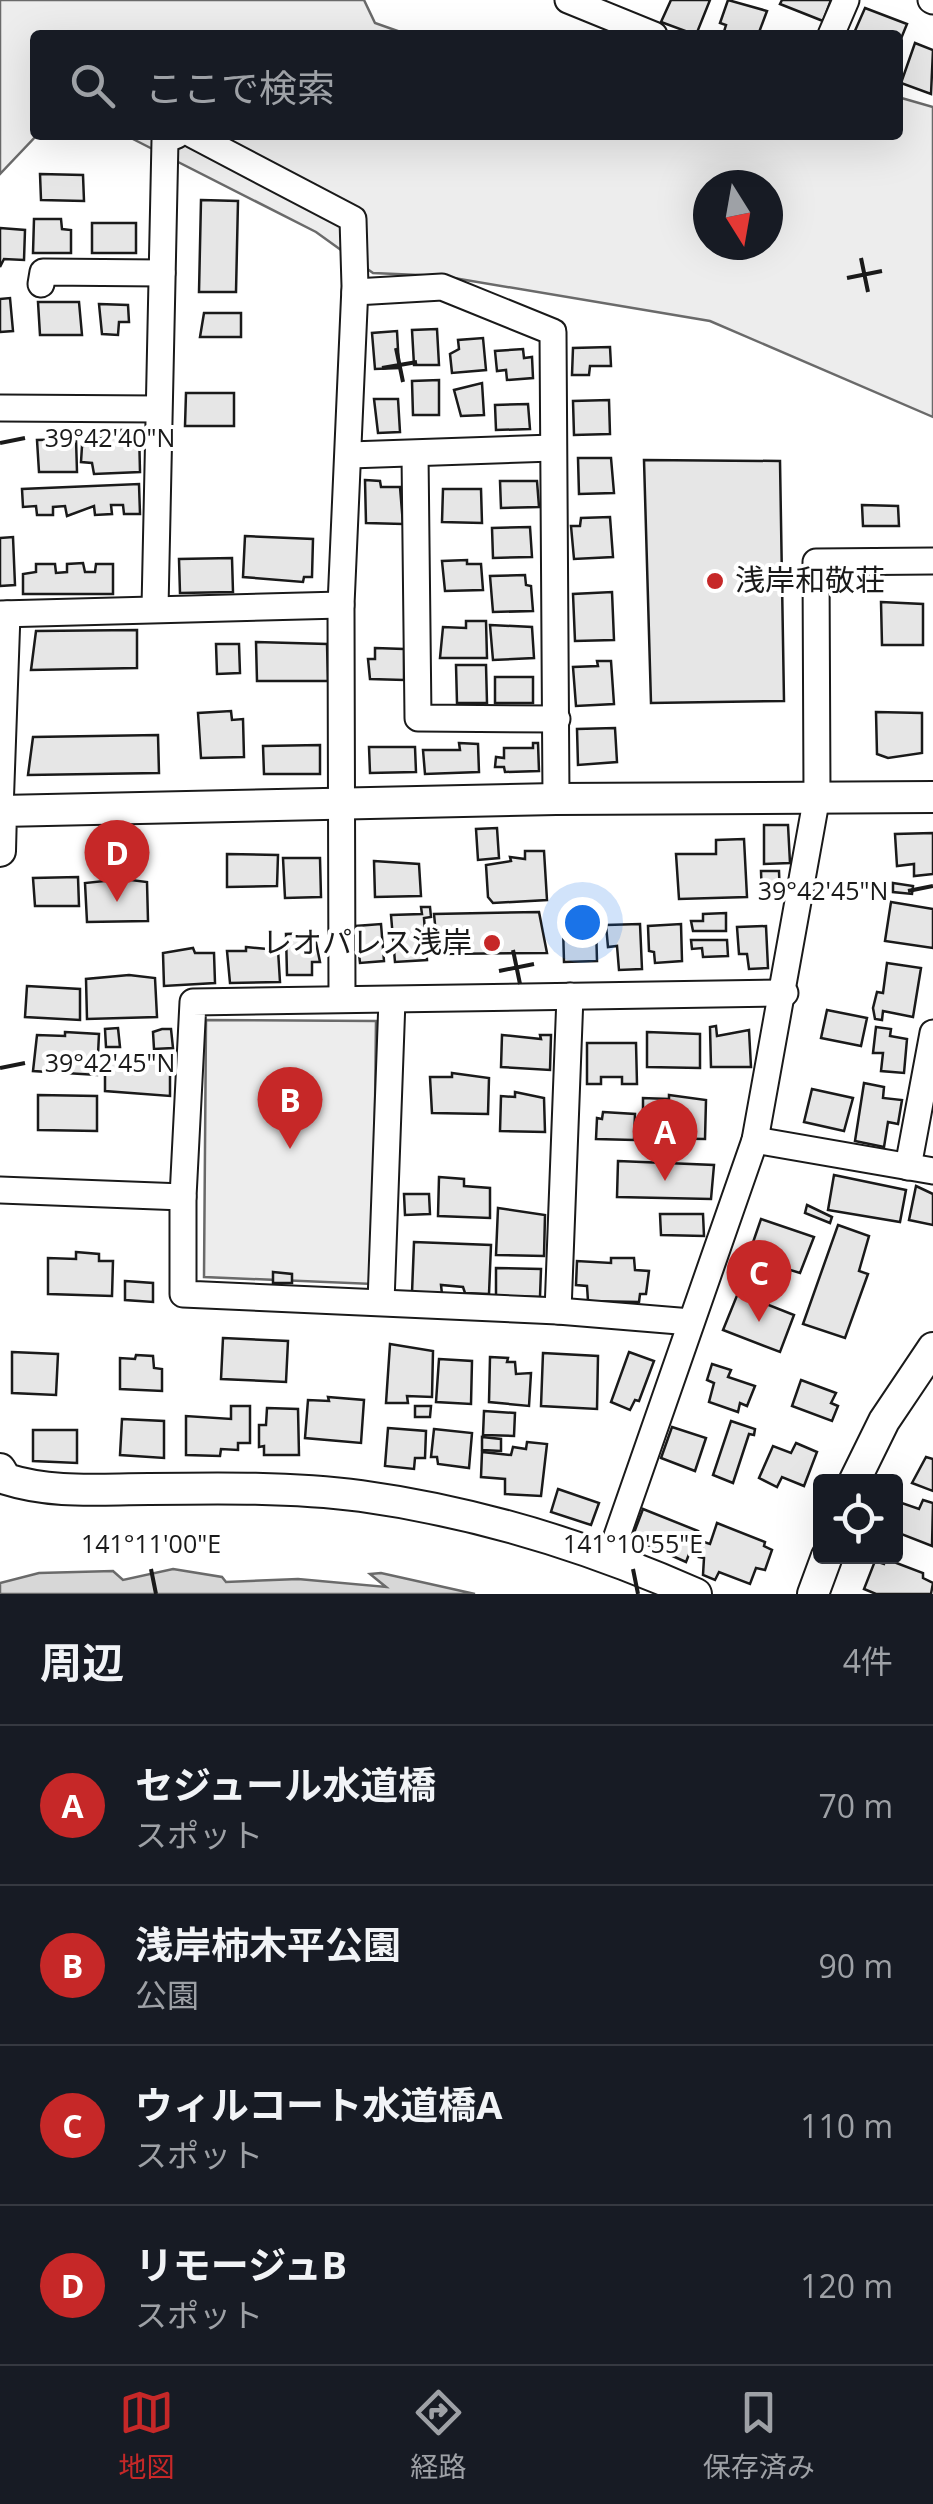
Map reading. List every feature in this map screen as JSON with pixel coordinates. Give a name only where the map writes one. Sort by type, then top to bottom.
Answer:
[{"type":"street","points":[[568,0],[632,12]]},
{"type":"street","points":[[833,30],[846,0]]},
{"type":"street","points":[[155,608],[165,140]]},
{"type":"street","points":[[203,140],[354,219],[350,455],[340,606],[342,999]]},
{"type":"street","points":[[41,284],[43,272],[162,273]]},
{"type":"street","points":[[355,292],[442,287],[552,332],[556,799]]},
{"type":"street","points":[[0,408],[158,409]]},
{"type":"street","points":[[350,455],[553,448]]},
{"type":"street","points":[[415,454],[418,718],[557,718]]},
{"type":"street","points":[[610,1556],[755,1140],[785,994],[817,796],[816,562],[933,560]]},
{"type":"street","points":[[0,851],[4,614],[340,606]]},
{"type":"street","points":[[1,812],[556,799],[933,797]]},
{"type":"street","points":[[691,1322],[558,1311],[183,1294],[182,1197],[192,1002],[785,994]]},
{"type":"street","points":[[558,1311],[570,996]]},
{"type":"street","points":[[381,1302],[392,1000]]},
{"type":"street","points":[[755,1140],[920,1169],[933,1032]]},
{"type":"street","points":[[0,1190],[182,1197]]},
{"type":"street","points":[[858,1474],[884,1421],[933,1348]]},
{"type":"street","points":[[0,1469],[6,1479],[41,1490],[184,1488],[361,1496],[492,1523],[610,1556],[696,1594]]},
{"type":"street","points":[[812,1594],[824,1564]]},
{"type":"shaded area","points":[[0,0],[364,0],[375,23],[395,30],[30,30],[32,140],[0,174]]},
{"type":"shaded area","points":[[903,98],[933,107],[933,417],[710,321],[442,276],[373,273],[316,232],[135,140],[903,140]]},
{"type":"shaded area","points":[[206,1020],[376,1021],[373,1284],[204,1277]]},
{"type":"shaded area","points":[[173,1569],[222,1577],[226,1582],[298,1579],[386,1587],[370,1574],[381,1573],[475,1594],[0,1594],[0,1583],[39,1573],[113,1571],[123,1580]]},
{"type":"building","points":[[671,0],[710,0],[698,30],[683,30],[661,22]]},
{"type":"building","points":[[728,0],[767,11],[760,30],[724,30],[726,25],[720,23]]},
{"type":"building","points":[[782,0],[831,0],[823,21],[780,4]]},
{"type":"building","points":[[865,8],[907,24],[903,34],[903,30],[855,30]]},
{"type":"building","points":[[915,43],[933,50],[931,94],[903,84]]},
{"type":"building","points":[[40,174],[83,175],[84,201],[41,200]]},
{"type":"building","points":[[201,200],[238,201],[236,292],[199,292]]},
{"type":"building","points":[[34,219],[61,219],[62,229],[71,230],[71,253],[33,253]]},
{"type":"building","points":[[92,223],[136,223],[136,253],[92,253]]},
{"type":"building","points":[[0,228],[25,230],[24,260],[4,259],[0,267]]},
{"type":"building","points":[[10,298],[13,331],[0,332],[0,299]]},
{"type":"building","points":[[38,302],[79,302],[82,335],[40,335]]},
{"type":"building","points":[[99,304],[128,305],[129,322],[119,322],[118,335],[102,334]]},
{"type":"building","points":[[204,313],[241,313],[241,337],[200,337]]},
{"type":"building","points":[[437,329],[439,365],[414,365],[412,330]]},
{"type":"building","points":[[397,331],[399,368],[375,369],[372,333]]},
{"type":"building","points":[[483,338],[486,370],[452,373],[450,354],[459,349],[458,340]]},
{"type":"building","points":[[610,347],[611,366],[590,366],[589,375],[572,375],[573,348]]},
{"type":"building","points":[[523,349],[524,358],[532,357],[533,378],[507,380],[506,370],[497,371],[495,351]]},
{"type":"building","points":[[439,380],[439,415],[413,415],[412,381]]},
{"type":"building","points":[[482,383],[484,415],[461,416],[454,390]]},
{"type":"building","points":[[186,393],[234,393],[234,426],[185,426]]},
{"type":"building","points":[[374,399],[398,399],[400,432],[378,433]]},
{"type":"building","points":[[609,400],[610,434],[574,435],[573,401]]},
{"type":"building","points":[[528,404],[530,429],[496,430],[495,405]]},
{"type":"building","points":[[121,430],[139,430],[140,472],[94,474],[92,463],[81,462],[82,446],[93,445],[93,438],[120,438]]},
{"type":"building","points":[[76,439],[77,472],[39,472],[37,440]]},
{"type":"building","points":[[578,458],[611,458],[614,493],[579,494]]},
{"type":"building","name":"浅岸和敬荘","points":[[644,460],[780,461],[784,701],[651,703]]},
{"type":"building","points":[[365,480],[380,481],[381,487],[400,487],[403,524],[366,523]]},
{"type":"building","points":[[500,481],[537,481],[539,507],[501,508]]},
{"type":"building","points":[[139,484],[140,514],[124,514],[123,505],[111,505],[112,514],[95,515],[94,506],[67,516],[65,506],[53,507],[53,515],[37,515],[36,506],[23,507],[22,489]]},
{"type":"building","points":[[443,489],[481,489],[482,523],[442,522]]},
{"type":"building","points":[[862,505],[898,506],[899,526],[863,526]]},
{"type":"building","points":[[610,517],[613,557],[574,559],[571,526],[580,526],[581,518]]},
{"type":"building","points":[[530,527],[532,557],[493,558],[492,528]]},
{"type":"building","points":[[245,536],[313,539],[312,577],[304,577],[303,582],[243,577]]},
{"type":"building","points":[[13,537],[15,585],[0,586],[0,538]]},
{"type":"building","points":[[232,558],[233,592],[180,593],[179,559]]},
{"type":"building","points":[[467,560],[467,564],[481,564],[483,590],[445,591],[442,561]]},
{"type":"building","points":[[83,563],[85,572],[95,572],[96,564],[113,564],[113,594],[23,594],[23,574],[36,572],[36,564],[55,564],[56,573],[67,572],[67,564]]},
{"type":"building","points":[[525,575],[526,585],[531,586],[533,611],[493,612],[490,576]]},
{"type":"building","points":[[612,592],[614,640],[575,641],[573,594]]},
{"type":"building","points":[[881,602],[923,604],[923,645],[882,645]]},
{"type":"building","points":[[466,621],[486,621],[487,658],[440,658],[443,627],[466,628]]},
{"type":"building","points":[[490,625],[532,627],[534,658],[493,660]]},
{"type":"building","points":[[137,630],[137,668],[31,670],[36,631]]},
{"type":"building","points":[[256,642],[327,644],[328,681],[257,681]]},
{"type":"building","points":[[216,644],[239,644],[240,673],[217,674]]},
{"type":"building","points":[[375,648],[404,649],[404,680],[370,679],[368,659],[375,659]]},
{"type":"building","points":[[597,661],[611,661],[614,704],[576,706],[573,667],[598,666]]},
{"type":"building","points":[[456,665],[486,665],[487,703],[457,703]]},
{"type":"building","points":[[495,677],[533,677],[533,703],[495,703]]},
{"type":"building","points":[[231,711],[232,720],[243,719],[244,757],[201,758],[198,713]]},
{"type":"building","points":[[876,712],[922,713],[922,753],[888,758],[877,754]]},
{"type":"building","points":[[615,728],[617,762],[578,765],[577,729]]},
{"type":"building","points":[[158,735],[159,773],[28,775],[33,737]]},
{"type":"building","points":[[459,743],[478,744],[479,772],[425,774],[423,750],[460,750]]},
{"type":"building","points":[[533,743],[538,743],[539,771],[505,772],[504,767],[495,767],[496,757],[504,758],[504,748],[533,748]]},
{"type":"building","points":[[320,745],[320,774],[264,774],[263,746]]},
{"type":"building","points":[[369,747],[415,747],[416,772],[370,773]]},
{"type":"building","points":[[764,825],[788,825],[790,863],[764,864]]},
{"type":"building","points":[[497,828],[499,858],[478,860],[476,829]]},
{"type":"building","points":[[933,833],[933,874],[914,876],[914,864],[897,866],[895,834]]},
{"type":"building","points":[[744,839],[747,897],[679,899],[676,854],[716,854],[716,840]]},
{"type":"building","points":[[525,851],[544,851],[547,900],[493,903],[488,897],[486,865],[511,861],[510,857],[525,859]]},
{"type":"building","points":[[227,854],[278,855],[277,886],[227,887]]},
{"type":"building","points":[[283,858],[320,858],[321,897],[285,898]]},
{"type":"building","points":[[374,861],[419,864],[421,896],[375,897]]},
{"type":"building","points":[[761,871],[779,871],[780,899],[762,899]]},
{"type":"building","points":[[78,877],[79,906],[35,906],[33,878]]},
{"type":"building","points":[[123,879],[147,882],[148,921],[87,922],[85,883]]},
{"type":"building","points":[[893,883],[913,886],[912,894],[893,892]]},
{"type":"building","points":[[891,902],[933,909],[933,948],[885,941]]},
{"type":"building","points":[[421,907],[430,907],[431,917],[424,918],[427,960],[395,962],[391,915],[422,914]]},
{"type":"building","name":"レオパレス浅岸","points":[[539,912],[547,953],[438,954],[434,914]]},
{"type":"building","points":[[726,913],[726,931],[693,931],[691,921],[703,921],[703,914]]},
{"type":"building","points":[[381,924],[384,961],[360,963],[356,926]]},
{"type":"building","points":[[640,924],[642,969],[619,970],[617,946],[608,947],[606,925]]},
{"type":"building","points":[[681,924],[682,961],[655,963],[654,952],[649,951],[648,926]]},
{"type":"building","points":[[596,925],[597,961],[564,962],[563,926]]},
{"type":"building","points":[[766,926],[768,968],[749,969],[747,954],[739,954],[737,927]]},
{"type":"building","points":[[314,933],[320,962],[312,962],[312,975],[287,975],[286,934]]},
{"type":"building","points":[[691,940],[727,940],[728,956],[703,957],[702,948],[692,949]]},
{"type":"building","points":[[246,947],[278,950],[280,982],[230,983],[227,951],[246,951]]},
{"type":"building","points":[[193,948],[195,953],[214,953],[215,983],[164,986],[163,953]]},
{"type":"building","points":[[887,963],[921,968],[913,1017],[883,1011],[882,1020],[875,1019],[873,1008],[877,992],[883,993]]},
{"type":"building","points":[[129,975],[155,978],[157,1017],[87,1019],[86,979]]},
{"type":"building","points":[[27,986],[80,989],[80,1020],[25,1017]]},
{"type":"building","points":[[827,1010],[867,1018],[861,1046],[821,1038]]},
{"type":"building","points":[[716,1026],[717,1036],[749,1030],[751,1067],[711,1067],[710,1027]]},
{"type":"building","points":[[876,1027],[891,1029],[890,1036],[907,1039],[904,1073],[881,1071],[883,1053],[873,1053]]},
{"type":"building","points":[[118,1028],[120,1047],[106,1047],[105,1029]]},
{"type":"building","points":[[171,1029],[173,1048],[154,1049],[153,1032]]},
{"type":"building","points":[[65,1032],[99,1034],[97,1075],[33,1071],[37,1035],[65,1036]]},
{"type":"building","points":[[647,1032],[700,1034],[700,1068],[647,1067]]},
{"type":"building","points":[[502,1035],[541,1039],[540,1035],[551,1035],[550,1070],[501,1067]]},
{"type":"building","points":[[587,1043],[636,1043],[637,1084],[622,1084],[622,1077],[601,1077],[601,1084],[587,1084]]},
{"type":"building","points":[[105,1057],[170,1062],[170,1096],[105,1091]]},
{"type":"building","points":[[452,1073],[489,1078],[488,1114],[432,1113],[430,1077],[452,1077]]},
{"type":"building","points":[[864,1083],[884,1087],[883,1098],[902,1100],[898,1124],[888,1122],[884,1147],[855,1141]]},
{"type":"building","points":[[812,1089],[853,1098],[844,1131],[804,1122]]},
{"type":"building","points":[[515,1092],[544,1098],[545,1132],[500,1131],[501,1096],[515,1097]]},
{"type":"building","points":[[38,1095],[97,1096],[97,1131],[38,1130]]},
{"type":"building","points":[[669,1095],[706,1100],[705,1139],[643,1138],[643,1098],[669,1099]]},
{"type":"building","points":[[603,1112],[635,1114],[634,1140],[596,1139],[597,1118],[602,1119]]},
{"type":"building","points":[[618,1161],[714,1165],[711,1199],[617,1197]]},
{"type":"building","points":[[834,1175],[906,1190],[900,1222],[828,1210]]},
{"type":"building","points":[[439,1177],[464,1179],[464,1186],[490,1188],[490,1218],[438,1216]]},
{"type":"building","points":[[916,1186],[933,1194],[933,1225],[909,1220]]},
{"type":"building","points":[[404,1194],[429,1194],[430,1214],[405,1215]]},
{"type":"building","points":[[807,1205],[832,1217],[830,1223],[805,1213]]},
{"type":"building","points":[[498,1208],[545,1215],[544,1256],[496,1255]]},
{"type":"building","points":[[660,1214],[703,1214],[704,1236],[661,1235]]},
{"type":"building","points":[[761,1219],[814,1237],[800,1273],[748,1257]]},
{"type":"building","points":[[838,1225],[869,1236],[859,1271],[868,1274],[845,1338],[803,1324]]},
{"type":"building","points":[[414,1242],[491,1245],[489,1294],[465,1293],[463,1287],[441,1285],[442,1294],[412,1293]]},
{"type":"building","points":[[76,1252],[99,1254],[99,1261],[113,1261],[112,1296],[48,1294],[48,1258],[76,1259]]},
{"type":"building","points":[[611,1258],[634,1258],[635,1270],[649,1271],[646,1294],[640,1294],[639,1302],[588,1301],[587,1286],[576,1285],[577,1261],[611,1263]]},
{"type":"building","points":[[496,1268],[541,1269],[540,1297],[496,1296]]},
{"type":"building","points":[[273,1272],[292,1274],[292,1283],[273,1283]]},
{"type":"building","points":[[125,1281],[153,1283],[153,1302],[125,1300]]},
{"type":"building","points":[[738,1293],[794,1315],[780,1352],[723,1330]]},
{"type":"building","points":[[223,1338],[288,1341],[286,1382],[221,1379]]},
{"type":"building","points":[[390,1344],[433,1351],[432,1397],[407,1396],[408,1403],[386,1403]]},
{"type":"building","points":[[12,1352],[58,1354],[56,1395],[12,1393]]},
{"type":"building","points":[[629,1352],[654,1361],[639,1401],[635,1400],[630,1410],[611,1402]]},
{"type":"building","points":[[543,1353],[598,1356],[597,1409],[541,1406]]},
{"type":"building","points":[[136,1355],[153,1356],[154,1368],[162,1369],[162,1391],[120,1389],[120,1358],[135,1359]]},
{"type":"building","points":[[490,1357],[515,1362],[516,1374],[531,1373],[529,1406],[489,1402]]},
{"type":"building","points":[[439,1359],[472,1361],[471,1404],[436,1402]]},
{"type":"building","points":[[712,1364],[731,1370],[728,1377],[755,1386],[747,1406],[740,1403],[738,1412],[709,1402],[714,1383],[707,1380]]},
{"type":"building","points":[[801,1380],[836,1393],[831,1403],[838,1406],[832,1421],[792,1406]]},
{"type":"building","points":[[328,1397],[364,1400],[361,1443],[305,1438],[308,1400],[329,1401]]},
{"type":"building","points":[[231,1406],[250,1406],[250,1443],[238,1443],[238,1450],[221,1449],[220,1456],[186,1455],[186,1416],[231,1419]]},
{"type":"building","points":[[415,1406],[431,1406],[430,1417],[415,1417]]},
{"type":"building","points":[[267,1408],[298,1409],[299,1455],[264,1455],[264,1446],[259,1447],[259,1425],[266,1425]]},
{"type":"building","points":[[484,1411],[515,1413],[514,1436],[483,1435]]},
{"type":"building","points":[[122,1419],[164,1421],[164,1458],[120,1455]]},
{"type":"building","points":[[731,1421],[755,1429],[754,1435],[749,1434],[733,1483],[713,1475]]},
{"type":"building","points":[[672,1427],[706,1438],[695,1471],[661,1458]]},
{"type":"building","points":[[388,1428],[426,1431],[425,1458],[415,1458],[414,1469],[385,1466]]},
{"type":"building","points":[[434,1429],[472,1433],[469,1468],[438,1464],[437,1457],[431,1457]]},
{"type":"building","points":[[33,1430],[77,1430],[77,1463],[33,1461]]},
{"type":"building","points":[[482,1437],[501,1439],[501,1451],[482,1450]]},
{"type":"building","points":[[527,1442],[547,1444],[541,1496],[505,1494],[505,1479],[481,1477],[482,1452],[511,1455],[513,1447],[526,1449]]},
{"type":"building","points":[[796,1443],[817,1452],[804,1486],[782,1477],[777,1487],[759,1478],[773,1446],[791,1453]]},
{"type":"building","points":[[926,1457],[933,1459],[933,1491],[912,1483]]},
{"type":"building","points":[[558,1489],[599,1503],[591,1525],[551,1512]]},
{"type":"building","points":[[923,1500],[933,1503],[932,1546],[903,1535],[903,1503],[919,1509]]},
{"type":"building","points":[[643,1509],[698,1531],[686,1562],[632,1538]]},
{"type":"building","points":[[717,1523],[765,1542],[764,1546],[772,1550],[765,1570],[756,1568],[750,1584],[719,1572],[715,1580],[703,1575],[704,1558],[699,1557],[704,1542],[710,1544]]},
{"type":"building","points":[[874,1564],[899,1564],[923,1573],[923,1578],[933,1583],[931,1594],[876,1594],[864,1589]]},
{"type":"place","name":"浅岸和敬荘","points":[[715,581]]},
{"type":"place","name":"リモージュB","points":[[117,902]]},
{"type":"place","name":"レオパレス浅岸","points":[[492,943]]},
{"type":"place","name":"浅岸柿木平公園","points":[[290,1149]]},
{"type":"place","name":"セジュール水道橋","points":[[665,1181]]},
{"type":"place","name":"ウィルコート水道橋A","points":[[759,1322]]}]
